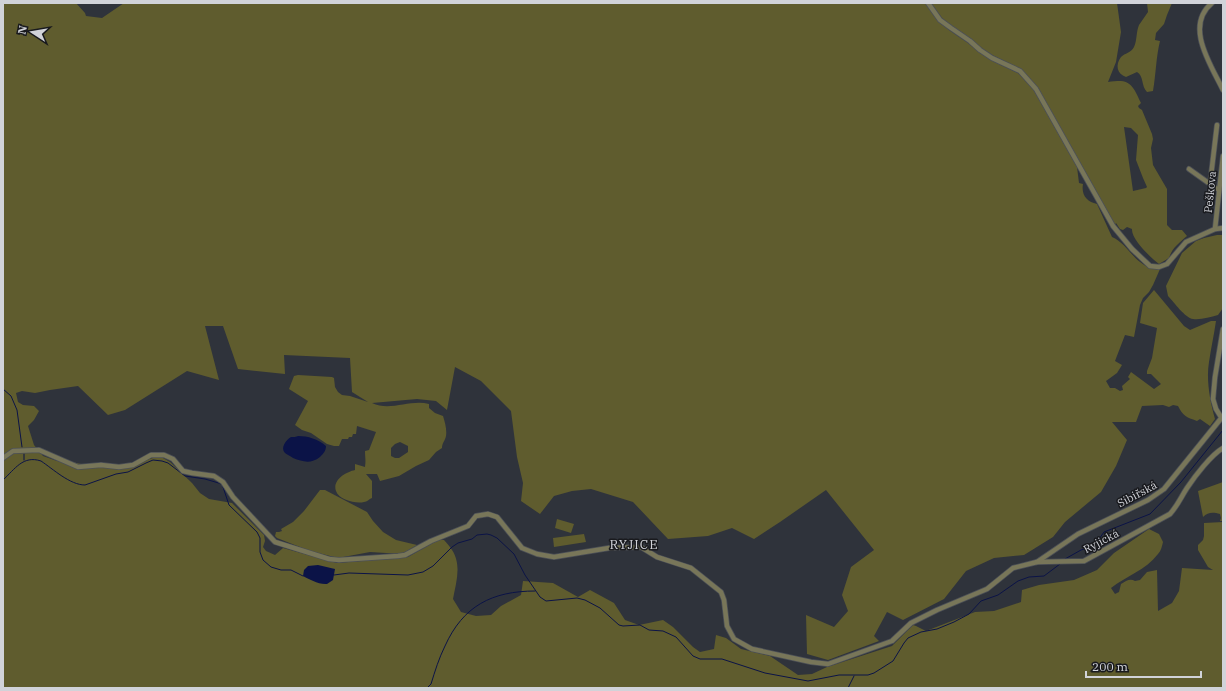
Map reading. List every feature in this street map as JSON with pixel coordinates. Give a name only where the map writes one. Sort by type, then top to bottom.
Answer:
[{"type":"street","points":[[928,3],[940,20],[992,58],[1020,71],[1036,88],[1113,226],[1132,249],[1150,266],[1158,267],[1167,264],[1186,242],[1215,229],[1223,228]]},
{"type":"street","points":[[1212,3],[1202,15],[1199,22],[1201,43],[1223,90]]},
{"type":"street","points":[[1210,184],[1217,124]]},
{"type":"street","name":"Peškova","points":[[1215,229],[1223,156]]},
{"type":"street","points":[[1190,169],[1219,190]]},
{"type":"street","points":[[1222,417],[1216,408],[1213,399],[1223,329]]},
{"type":"street","name":"Sibiřská","points":[[1037,562],[1078,534],[1148,500],[1164,489],[1178,474],[1222,417]]},
{"type":"street","name":"Ryjická","points":[[3,458],[14,451],[39,450],[78,467],[102,465],[119,467],[133,465],[151,455],[164,455],[173,459],[183,471],[214,476],[223,482],[233,497],[275,542],[329,559],[339,560],[405,555],[431,541],[468,526],[476,516],[488,514],[496,517],[522,548],[537,554],[554,557],[609,548],[641,547],[657,557],[691,568],[721,592],[724,600],[727,626],[734,639],[752,649],[811,662],[828,664],[892,641],[911,623],[937,610],[987,589],[1013,568],[1037,562],[1084,560],[1170,514],[1178,506],[1187,488],[1213,456],[1223,448]]},
{"type":"shaded area","points":[[3,3],[76,3],[86,16],[102,18],[124,3],[925,3],[939,21],[949,30],[991,60],[1018,73],[1034,90],[1077,167],[1079,183],[1083,184],[1084,195],[1090,202],[1097,204],[1112,237],[1122,244],[1140,262],[1152,268],[1160,269],[1153,285],[1143,298],[1140,305],[1134,337],[1125,335],[1115,361],[1122,365],[1117,373],[1106,381],[1110,388],[1115,388],[1120,391],[1123,390],[1122,386],[1130,379],[1128,377],[1131,372],[1154,389],[1161,384],[1151,374],[1147,374],[1152,358],[1157,328],[1140,323],[1143,303],[1154,290],[1184,326],[1190,330],[1211,321],[1216,321],[1208,369],[1209,390],[1215,419],[1210,426],[1200,419],[1197,421],[1187,417],[1178,406],[1173,405],[1169,407],[1163,405],[1142,406],[1136,422],[1112,422],[1127,440],[1116,466],[1101,492],[1065,522],[1053,537],[1024,555],[994,558],[966,571],[944,599],[903,620],[887,612],[874,636],[879,641],[828,660],[807,654],[806,615],[834,627],[848,611],[842,595],[851,567],[874,550],[826,490],[754,539],[732,528],[708,536],[668,539],[633,502],[591,489],[572,491],[554,496],[540,514],[521,501],[523,483],[517,457],[511,411],[481,381],[455,367],[447,410],[436,401],[417,399],[372,403],[386,406],[415,403],[429,404],[429,408],[435,413],[443,416],[446,436],[442,448],[429,460],[399,476],[380,481],[377,474],[366,474],[372,481],[372,498],[366,502],[348,501],[338,494],[335,487],[336,483],[341,477],[355,470],[355,464],[365,467],[365,451],[369,450],[376,432],[357,426],[356,434],[353,434],[352,437],[349,437],[348,439],[342,439],[339,446],[327,444],[311,433],[302,430],[295,425],[308,401],[289,389],[294,376],[332,377],[334,378],[335,387],[342,395],[368,402],[352,392],[350,358],[284,355],[285,374],[238,369],[223,326],[205,326],[219,380],[187,371],[125,410],[108,415],[78,386],[35,393],[22,391],[16,393],[18,402],[23,405],[34,406],[39,411],[34,420],[28,426],[34,445],[43,456],[57,461],[72,462],[95,467],[122,469],[137,465],[149,459],[157,457],[163,458],[170,462],[192,483],[200,493],[209,499],[232,503],[264,535],[265,541],[263,547],[266,551],[275,555],[283,548],[337,563],[408,557],[438,540],[444,540],[452,550],[457,562],[457,580],[453,599],[461,612],[476,616],[491,615],[501,606],[521,595],[523,581],[553,583],[578,597],[590,590],[614,603],[625,620],[639,625],[663,620],[673,627],[700,652],[714,649],[716,635],[726,638],[741,649],[770,656],[798,675],[812,674],[827,667],[892,646],[913,625],[926,631],[975,612],[994,611],[1021,602],[1022,590],[1039,585],[1074,580],[1097,570],[1114,553],[1149,529],[1159,534],[1163,542],[1159,553],[1142,569],[1111,588],[1115,594],[1119,592],[1121,584],[1130,580],[1140,580],[1147,572],[1157,570],[1158,611],[1172,603],[1179,591],[1182,568],[1213,570],[1208,567],[1198,550],[1198,545],[1203,540],[1204,523],[1223,522],[1223,688],[3,688]],"holes":[[[400,442],[408,446],[408,452],[399,458],[391,456],[391,448],[395,444]]]},
{"type":"shaded area","points":[[931,3],[1117,3],[1121,32],[1116,62],[1108,82],[1121,81],[1128,83],[1131,86],[1136,92],[1141,103],[1138,106],[1142,110],[1152,134],[1153,139],[1151,148],[1153,165],[1167,189],[1167,225],[1172,230],[1182,230],[1187,236],[1174,248],[1169,258],[1159,264],[1138,243],[1132,229],[1127,227],[1123,230],[1120,229],[1116,223],[1115,225],[1037,87],[1021,69],[981,48],[942,18]],"holes":[[[1124,127],[1131,128],[1138,135],[1136,160],[1147,187],[1133,191]]]},
{"type":"shaded area","points":[[1147,3],[1172,3],[1164,24],[1156,33],[1155,40],[1160,41],[1154,85],[1153,91],[1147,92],[1142,79],[1137,72],[1126,77],[1123,76],[1118,69],[1118,63],[1121,57],[1131,51],[1134,47],[1139,25],[1148,12]]},
{"type":"shaded area","points":[[1217,235],[1223,235],[1223,308],[1218,315],[1202,319],[1193,319],[1183,313],[1168,296],[1166,286],[1182,253],[1196,241]]},
{"type":"shaded area","points":[[291,437],[309,437],[320,441],[326,446],[324,452],[317,459],[307,462],[300,461],[285,453],[283,449],[287,440]]},
{"type":"shaded area","points":[[1223,482],[1223,521],[1220,521],[1220,514],[1217,513],[1209,513],[1203,517],[1198,491]]},
{"type":"shaded area","points":[[320,490],[325,490],[367,512],[383,532],[396,540],[417,545],[402,554],[370,552],[338,558],[310,551],[277,538],[275,536],[276,532],[282,531],[281,529],[293,522],[304,511]]},
{"type":"shaded area","points":[[557,519],[574,524],[571,533],[555,528]]},
{"type":"shaded area","points":[[584,534],[586,542],[554,547],[553,538]]},
{"type":"shaded area","points":[[318,565],[335,569],[333,580],[327,584],[321,584],[303,576],[304,570],[308,566]]},
{"type":"waterway","points":[[3,389],[11,396],[17,410],[22,447]]},
{"type":"waterway","points":[[1065,559],[1081,550],[1094,546],[1104,532],[1150,514],[1181,482],[1223,430]]},
{"type":"waterway","points":[[24,454],[24,460]]},
{"type":"waterway","points":[[3,480],[20,464],[29,460],[41,461],[68,480],[85,485],[116,474],[128,472],[153,460],[162,461],[168,463],[185,476],[205,479],[222,484],[229,505],[257,532],[260,538],[260,552],[263,560],[271,567],[281,570],[291,570],[303,576]]},
{"type":"waterway","points":[[334,575],[349,573],[408,575],[423,572],[433,566],[458,543],[472,539],[477,535],[487,534],[497,538],[514,554],[525,575],[540,597],[546,601],[577,598],[585,600],[600,608],[619,625],[640,625],[649,630],[663,631],[676,637],[693,656],[700,659],[722,659],[765,673],[808,681],[839,675],[868,675],[874,673],[893,661],[908,638],[921,632],[937,629],[954,622],[969,614],[981,601],[998,595],[1018,581],[1029,577],[1044,576],[1060,564]]},
{"type":"waterway","points":[[427,688],[431,684],[441,655],[452,632],[470,611],[492,598],[505,594],[535,591]]},
{"type":"waterway","points":[[848,688],[854,676]]},
{"type":"district","name":"RYJICE","points":[[634,544]]}]
